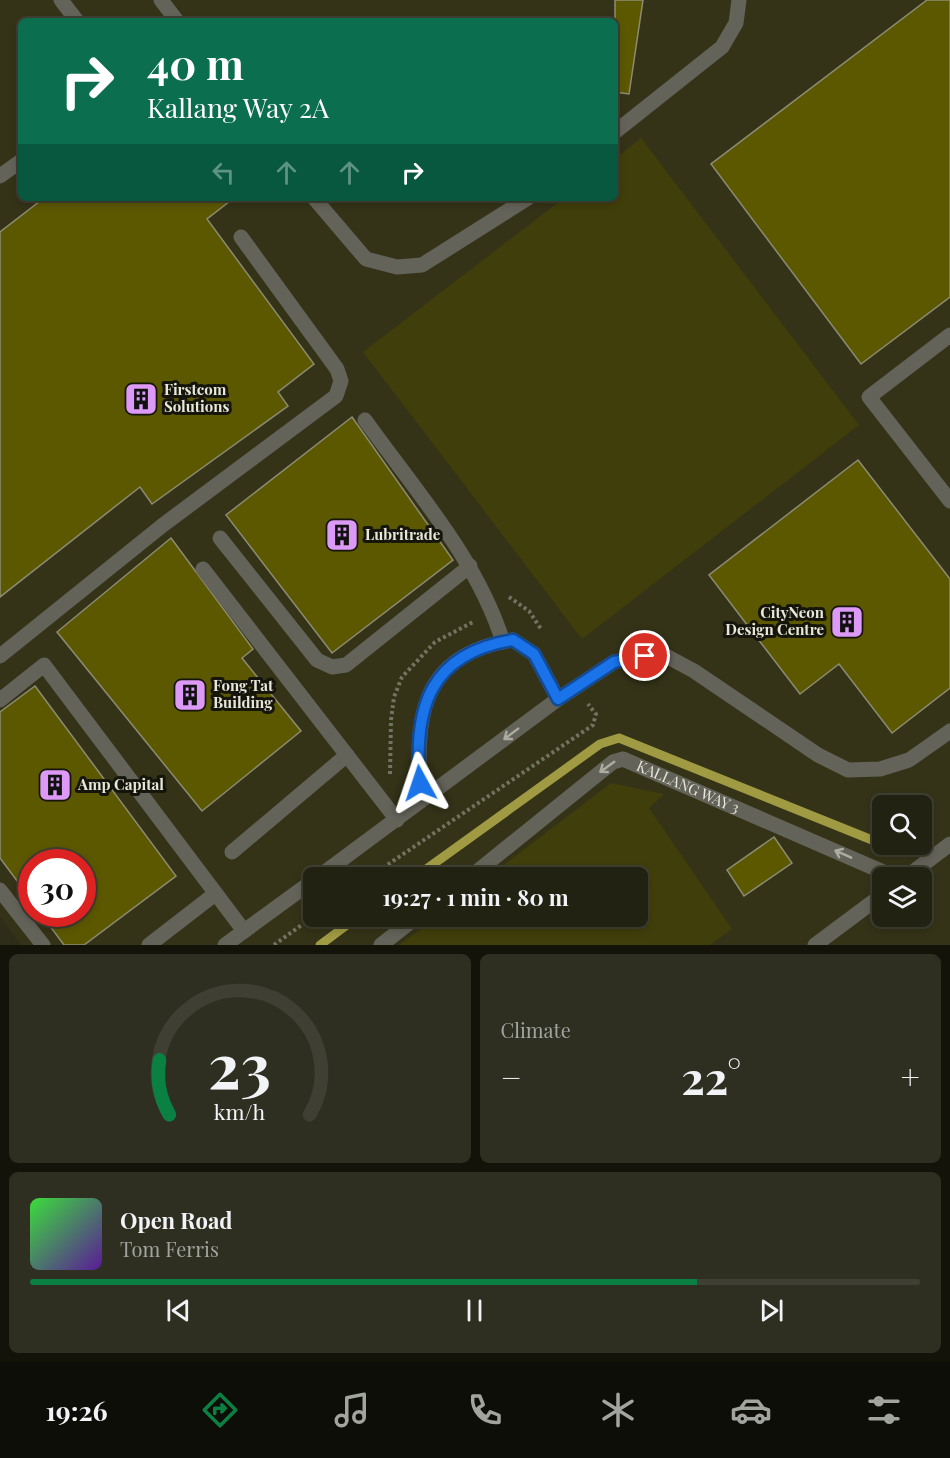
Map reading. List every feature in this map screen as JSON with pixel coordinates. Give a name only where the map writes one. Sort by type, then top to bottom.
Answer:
[{"type":"street","points":[[61,0],[75,18]]},
{"type":"street","points":[[161,0],[175,18]]},
{"type":"street","points":[[618,130],[722,47],[736,23],[739,0]]},
{"type":"street","points":[[0,176],[18,163]]},
{"type":"street","points":[[317,201],[366,259],[397,267],[422,265],[523,201]]},
{"type":"street","points":[[0,656],[163,525],[336,396],[341,381],[337,369],[241,237]]},
{"type":"street","points":[[950,335],[868,397],[950,501]]},
{"type":"street","points":[[365,420],[470,566],[494,612],[503,642]]},
{"type":"street","points":[[220,538],[317,660],[332,667],[346,664],[470,566]]},
{"type":"street","points":[[203,569],[397,820]]},
{"type":"street","points":[[422,801],[417,748],[426,698],[446,669],[488,644],[513,640],[534,654],[558,699]]},
{"type":"street","points":[[332,867],[558,699],[614,662],[645,656],[668,657],[694,671],[818,755],[848,770],[880,769],[909,760],[950,731]]},
{"type":"street","points":[[0,700],[44,665],[244,931]]},
{"type":"street","points":[[232,852],[347,756]]},
{"type":"street","name":"KALLANG WAY 3","points":[[483,867],[613,762],[623,759],[872,867]]},
{"type":"street","points":[[920,867],[950,844]]},
{"type":"street","points":[[225,945],[303,888]]},
{"type":"street","points":[[0,890],[43,945]]},
{"type":"street","points":[[149,945],[215,894]]},
{"type":"street","points":[[814,945],[872,902]]},
{"type":"street","points":[[381,945],[404,927]]},
{"type":"path","points":[[274,945],[303,924]]},
{"type":"shaded area","points":[[0,0],[950,0],[950,945],[21,945],[0,917]]},
{"type":"shaded area","points":[[641,138],[859,425],[582,639],[363,352],[560,201],[618,201],[618,157]]},
{"type":"shaded area","points":[[611,783],[664,794],[649,808],[732,929],[710,945],[399,945],[423,927],[648,927],[648,867],[501,867]]},
{"type":"building","points":[[615,0],[643,0],[629,94],[618,92],[618,18],[615,18]]},
{"type":"building","points":[[927,0],[950,0],[950,297],[861,364],[711,164]]},
{"type":"building","name":"Firstcom Solutions","points":[[40,201],[230,201],[207,219],[314,364],[278,392],[288,406],[152,504],[140,487],[0,597],[0,232]]},
{"type":"building","name":"Lubritrade","points":[[352,417],[453,560],[332,653],[226,515]]},
{"type":"building","name":"CityNeon Design Centre","points":[[858,460],[950,579],[950,688],[892,733],[839,664],[800,694],[709,575]]},
{"type":"building","name":"Fong Tat Building","points":[[171,538],[253,649],[242,658],[301,731],[202,811],[57,632]]},
{"type":"building","name":"Amp Capital","points":[[35,686],[176,876],[84,945],[64,945],[51,927],[96,927],[96,849],[18,849],[18,882],[0,858],[0,712]]},
{"type":"building","points":[[774,837],[792,863],[744,896],[727,870]]},
{"type":"waterway","points":[[429,867],[600,744],[619,738],[872,840]]},
{"type":"waterway","points":[[320,945],[344,927]]},
{"type":"place","name":"Firstcom Solutions","points":[[141,399]]},
{"type":"place","name":"Lubritrade","points":[[342,535]]},
{"type":"place","name":"CityNeon Design Centre","points":[[847,622]]},
{"type":"place","name":"Fong Tat Building","points":[[190,695]]},
{"type":"place","name":"Amp Capital","points":[[55,785]]},
{"type":"route","points":[[420,783],[417,748],[426,698],[446,669],[488,644],[513,640],[534,654],[558,699],[614,662],[645,656]]}]
